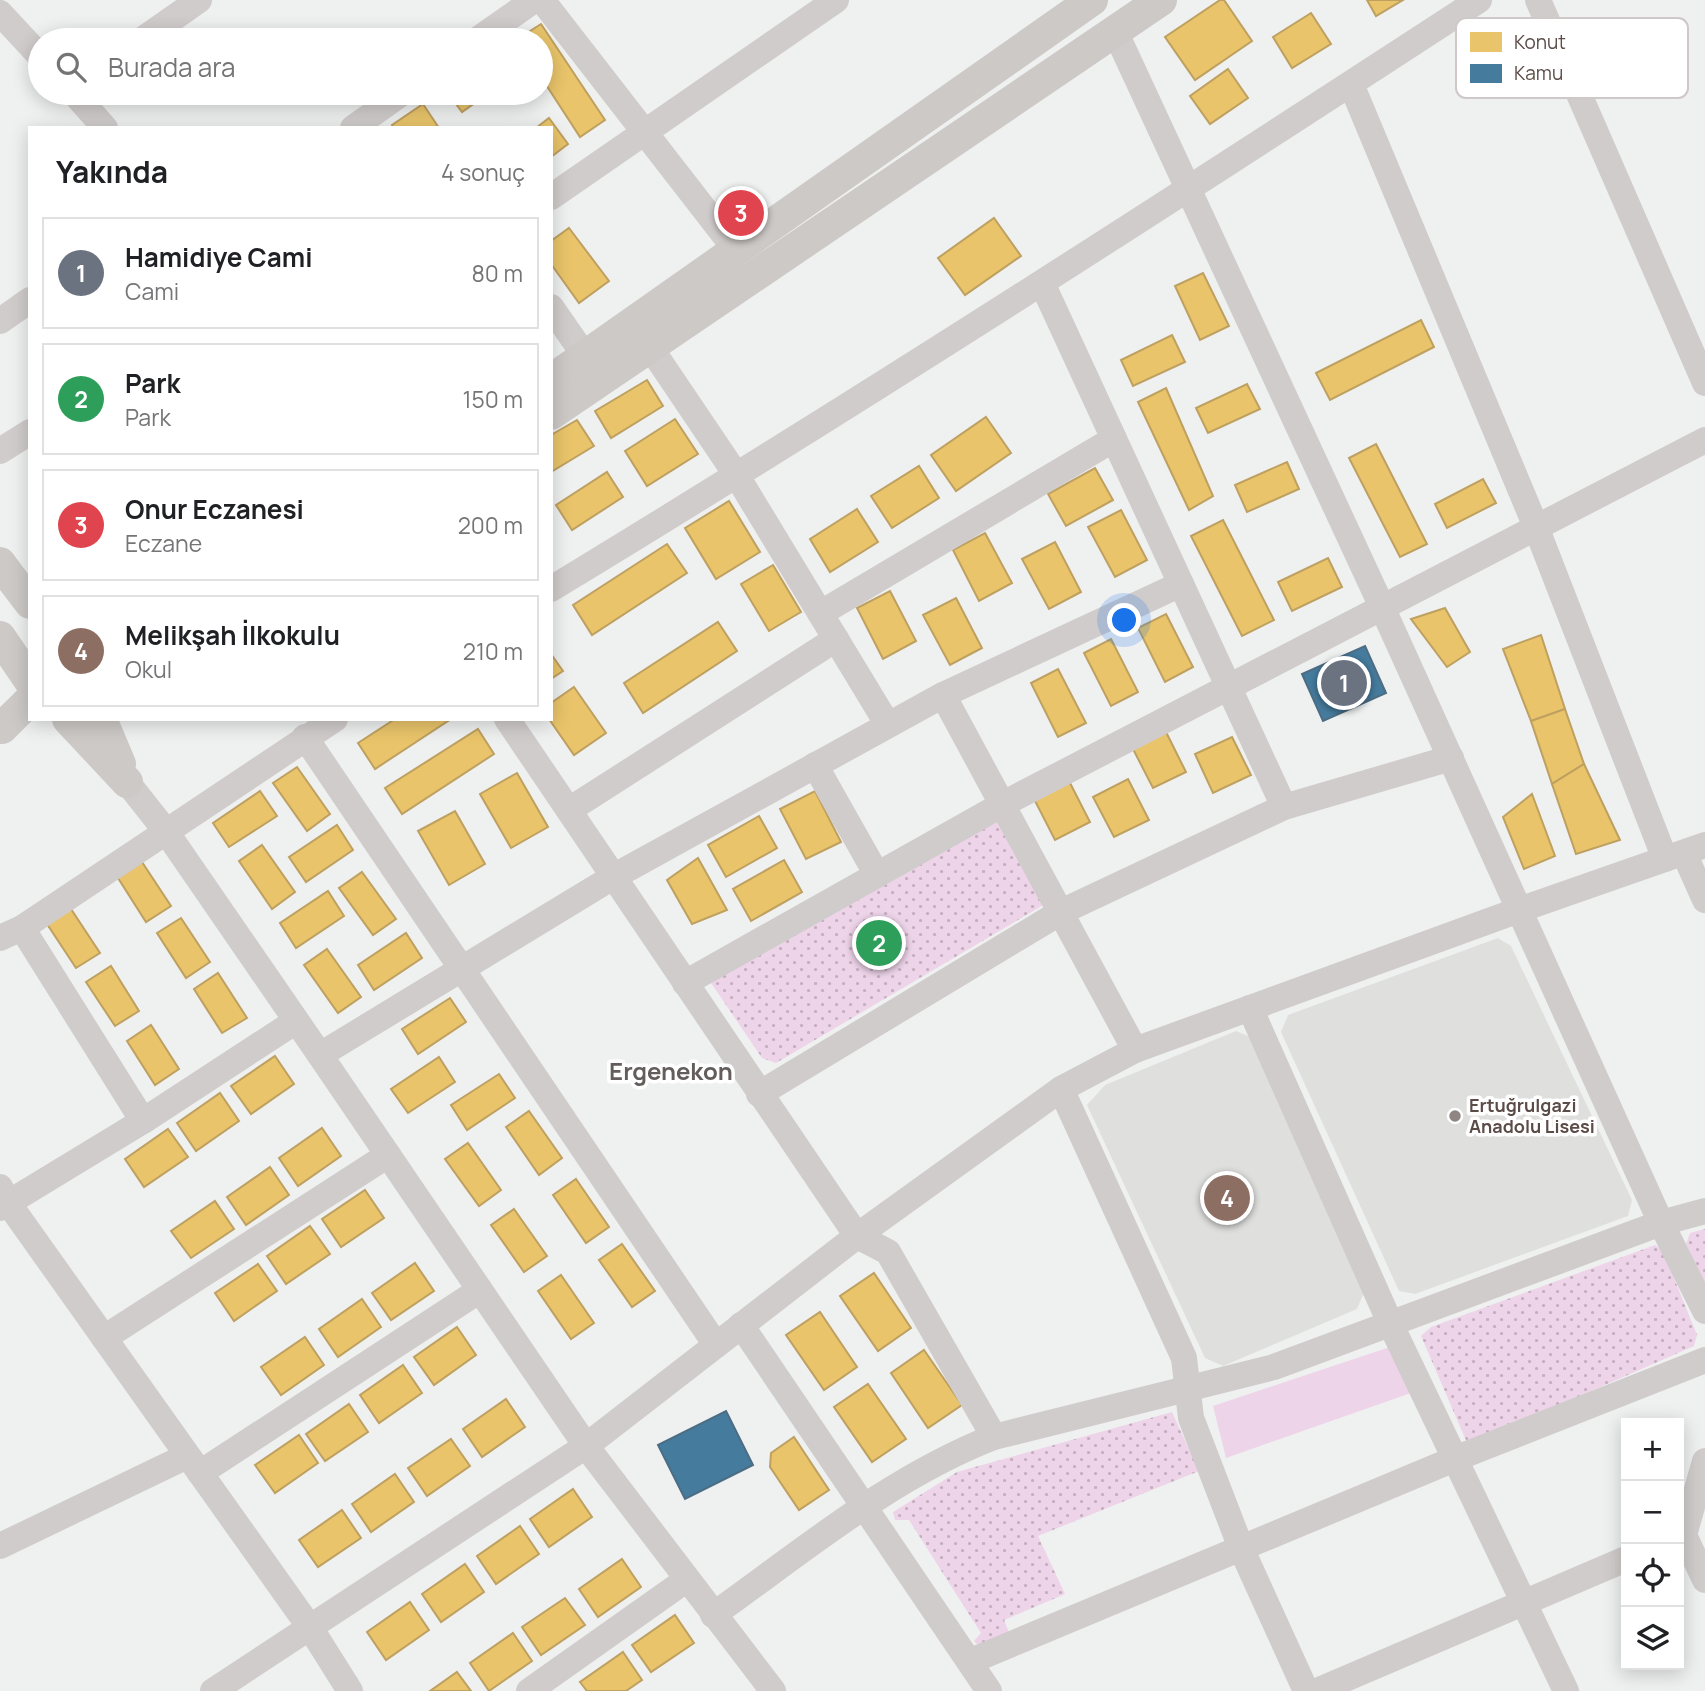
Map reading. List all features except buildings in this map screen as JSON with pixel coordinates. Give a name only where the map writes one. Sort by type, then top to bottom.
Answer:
[{"type":"main road","points":[[553,379],[1092,0]]},
{"type":"main road","points":[[553,413],[1161,0]]},
{"type":"main road","points":[[0,563],[28,600]]},
{"type":"main road","points":[[0,637],[28,678]]},
{"type":"main road","points":[[1,729],[28,702]]},
{"type":"main road","points":[[1,729],[32,721]]},
{"type":"main road","points":[[70,721],[127,782]]},
{"type":"main road","points":[[102,721],[127,782]]},
{"type":"street","points":[[159,28],[199,0]]},
{"type":"street","points":[[494,28],[534,0]]},
{"type":"street","points":[[542,0],[736,250]]},
{"type":"street","points":[[553,196],[836,0]]},
{"type":"street","points":[[553,588],[737,476],[1042,283],[1479,0]]},
{"type":"street","points":[[1538,0],[1546,18]]},
{"type":"street","points":[[0,15],[28,44]]},
{"type":"street","points":[[1115,31],[1382,607],[1661,1223],[1705,1311]]},
{"type":"street","points":[[1350,84],[1536,527],[1705,900]]},
{"type":"street","points":[[1584,98],[1695,333],[1705,383]]},
{"type":"street","points":[[85,105],[103,126]]},
{"type":"street","points":[[356,126],[385,105]]},
{"type":"street","points":[[1042,283],[1284,807]]},
{"type":"street","points":[[0,321],[28,301]]},
{"type":"street","points":[[553,310],[585,356]]},
{"type":"street","points":[[650,347],[737,476],[888,725]]},
{"type":"street","points":[[0,451],[28,433]]},
{"type":"street","points":[[821,613],[1114,439]]},
{"type":"street","points":[[685,983],[1003,804],[1705,440]]},
{"type":"street","points":[[320,1055],[613,877],[888,725],[943,695],[1181,584]]},
{"type":"street","points":[[569,810],[836,639]]},
{"type":"street","points":[[943,695],[1135,1050]]},
{"type":"street","points":[[143,1121],[11,933],[332,721]]},
{"type":"street","points":[[508,721],[857,1236],[888,1252],[994,1437]]},
{"type":"street","points":[[305,737],[716,1345]]},
{"type":"street","points":[[759,1094],[1061,912],[1284,807],[1451,758]]},
{"type":"street","points":[[815,765],[877,875]]},
{"type":"street","points":[[127,782],[164,830],[320,1055],[586,1446],[773,1691]]},
{"type":"street","points":[[213,1691],[586,1446],[857,1236],[1061,1089],[1135,1050],[1685,852]]},
{"type":"street","points":[[1250,1008],[1391,1325],[1457,1458],[1566,1691]]},
{"type":"street","points":[[296,1021],[143,1121],[3,1200],[311,1629],[350,1691]]},
{"type":"street","points":[[1061,1089],[1184,1357],[1191,1418],[1241,1548],[1306,1691]]},
{"type":"street","points":[[104,1338],[388,1155]]},
{"type":"street","points":[[713,1615],[863,1508],[937,1462],[994,1437],[1274,1367],[1661,1223],[1705,1211]]},
{"type":"street","points":[[0,1545],[194,1465],[480,1290]]},
{"type":"street","points":[[741,1325],[989,1691]]},
{"type":"street","points":[[971,1661],[1457,1458],[1705,1360]]},
{"type":"street","points":[[1684,1527],[1705,1461]]},
{"type":"street","points":[[1684,1542],[1705,1580]]},
{"type":"street","points":[[1317,1691],[1621,1561]]},
{"type":"street","points":[[529,1691],[686,1580]]},
{"type":"shaded area","points":[[997,819],[1045,904],[776,1063],[762,1058],[711,983]]},
{"type":"shaded area","name":"Ertuğrulgazi Anadolu Lisesi","points":[[1498,938],[1511,946],[1632,1200],[1628,1216],[1415,1294],[1399,1291],[1281,1032],[1288,1015]]},
{"type":"shaded area","points":[[1236,1031],[1253,1038],[1365,1290],[1357,1309],[1223,1366],[1205,1358],[1087,1105],[1105,1085]]},
{"type":"shaded area","points":[[1705,1229],[1705,1283],[1686,1244],[1690,1233]]},
{"type":"shaded area","points":[[1655,1245],[1663,1251],[1697,1335],[1694,1346],[1468,1445],[1421,1336],[1431,1327]]},
{"type":"shaded area","points":[[1390,1347],[1411,1393],[1226,1458],[1213,1406]]},
{"type":"shaded area","points":[[1172,1412],[1199,1471],[1038,1536],[1065,1594],[1004,1620],[1011,1637],[982,1649],[974,1641],[981,1633],[909,1520],[895,1520],[893,1512],[957,1472]]},
{"type":"place","name":"Onur Eczanesi","points":[[741,213]]},
{"type":"place","name":"Hamidiye Cami","points":[[1344,683]]},
{"type":"place","name":"Park","points":[[879,943]]},
{"type":"place","name":"Ertuğrulgazi Anadolu Lisesi","points":[[1455,1116]]},
{"type":"place","name":"Melikşah İlkokulu","points":[[1227,1198]]},
{"type":"district","name":"Ergenekon","points":[[671,1072]]}]
